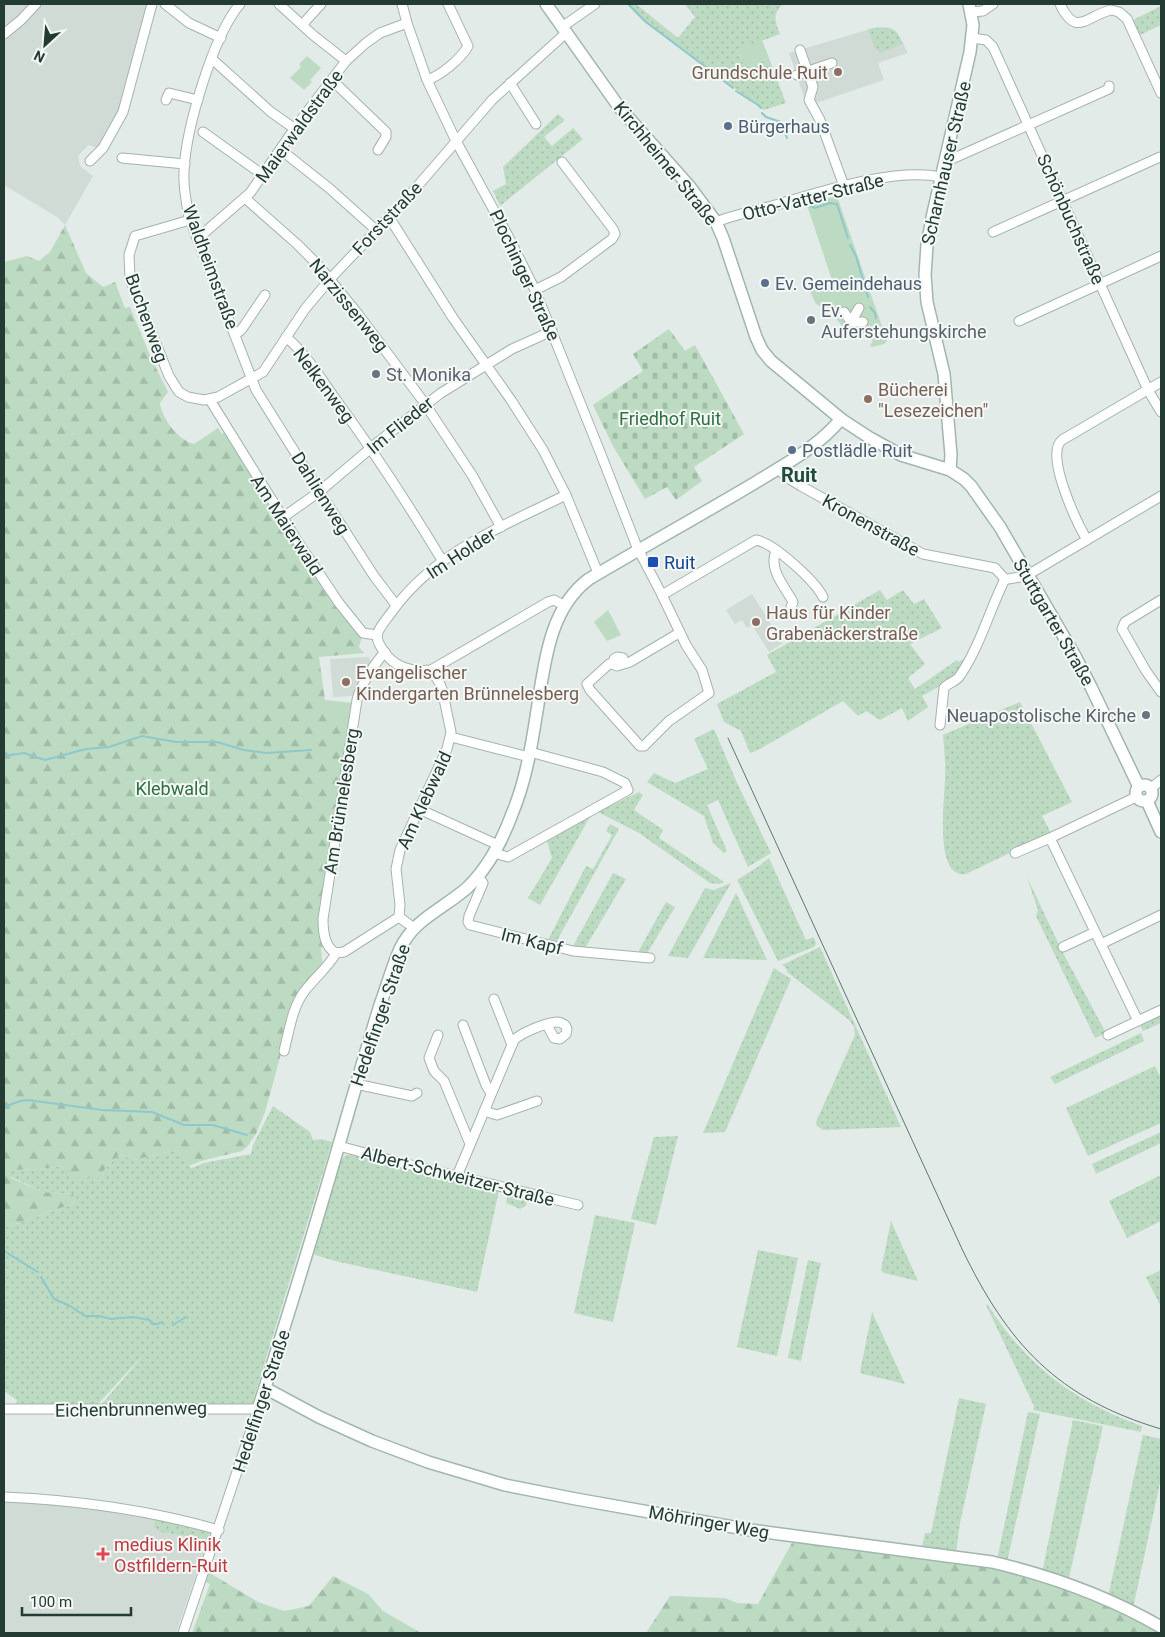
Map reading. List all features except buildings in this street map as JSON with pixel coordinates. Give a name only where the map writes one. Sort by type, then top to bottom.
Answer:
[{"type":"street","points":[[4,34],[36,4]]},
{"type":"street","points":[[90,161],[103,148],[123,112],[152,4]]},
{"type":"street","points":[[165,4],[190,23],[221,38]]},
{"type":"street","name":"Waldheimstraße","points":[[240,4],[233,12],[221,38],[198,100],[185,164],[184,191],[190,220],[252,378]]},
{"type":"street","points":[[279,4],[346,61]]},
{"type":"street","points":[[302,25],[321,4]]},
{"type":"street","name":"Plochinger Straße","points":[[402,4],[427,80],[456,141],[535,290],[638,551],[662,595],[679,633],[702,670],[709,693],[669,720],[644,746],[640,746],[587,686],[588,682],[609,664],[614,664],[614,659],[617,657],[622,658],[624,663],[630,662],[679,633]]},
{"type":"street","points":[[427,80],[437,77],[468,46],[448,4]]},
{"type":"street","name":"Kirchheimer Straße","points":[[546,4],[619,107],[690,188],[716,222],[762,350],[781,371],[841,419],[897,453],[950,470]]},
{"type":"street","name":"Forststraße","points":[[210,400],[265,370],[306,309],[330,279],[389,217],[492,100],[564,30],[595,4]]},
{"type":"street","points":[[970,8],[983,11],[993,4]]},
{"type":"street","points":[[1060,4],[1068,19],[1076,23],[1111,10],[1123,14],[1161,93]]},
{"type":"street","name":"Scharnhauser Straße","points":[[950,470],[951,455],[944,374],[929,314],[925,282],[927,245],[972,38],[970,8]]},
{"type":"street","name":"Maierwaldstraße","points":[[197,238],[246,199],[346,61],[380,33],[407,23]]},
{"type":"street","name":"Schönbuchstraße","points":[[972,38],[982,38],[991,44],[1148,390],[1161,412]]},
{"type":"street","points":[[800,50],[813,87],[809,102],[820,120],[844,186]]},
{"type":"street","points":[[212,59],[271,112],[295,129]]},
{"type":"street","points":[[797,74],[832,63]]},
{"type":"street","points":[[332,80],[386,132],[386,137],[378,150]]},
{"type":"street","points":[[510,83],[536,124]]},
{"type":"street","points":[[946,159],[1108,89],[1108,86]]},
{"type":"street","points":[[166,100],[169,93],[198,100]]},
{"type":"street","points":[[203,132],[263,175]]},
{"type":"street","points":[[281,150],[329,188],[376,230]]},
{"type":"street","points":[[993,232],[1160,157]]},
{"type":"street","points":[[122,158],[185,164]]},
{"type":"street","points":[[535,290],[561,277],[612,239],[615,234],[562,162]]},
{"type":"street","name":"Otto-Vatter-Straße","points":[[716,222],[844,186],[897,177],[924,175],[941,177]]},
{"type":"street","name":"Narzissenweg","points":[[246,199],[297,244],[330,279],[364,320],[425,405],[472,476],[501,527]]},
{"type":"street","points":[[389,217],[453,318],[511,400],[533,435],[566,495],[598,573]]},
{"type":"street","name":"Buchenweg","points":[[190,220],[135,236],[130,252],[129,274],[160,355],[174,384],[180,393],[188,397],[210,400]]},
{"type":"street","points":[[1019,321],[1161,256]]},
{"type":"street","points":[[235,335],[241,331],[265,295]]},
{"type":"street","points":[[844,312],[854,324],[860,308]]},
{"type":"street","name":"Im Flieder","points":[[282,518],[319,492],[441,393],[512,349],[552,331]]},
{"type":"street","name":"Nelkenweg","points":[[286,337],[316,372],[371,448],[408,503],[442,560]]},
{"type":"street","name":"Dahlienweg","points":[[252,378],[260,397],[319,492],[370,570],[396,605]]},
{"type":"street","points":[[1086,540],[1067,498],[1057,458],[1057,446],[1062,440],[1161,382]]},
{"type":"street","name":"Am Maierwald","points":[[210,400],[282,518],[351,620],[364,634],[377,636]]},
{"type":"street","name":"Hedelfinger Straße","points":[[183,1633],[219,1530],[302,1272],[356,1084],[397,956],[414,928],[462,891],[478,876],[496,849],[513,812],[529,754],[550,641],[565,606],[578,588],[598,573],[778,468],[817,443],[841,419]]},
{"type":"street","name":"Kronenstraße","points":[[778,468],[786,477],[826,501],[923,554],[995,568],[1005,579]]},
{"type":"street","name":"Stuttgarter Straße","points":[[950,470],[964,478],[978,494],[1000,527],[1091,687],[1161,832]]},
{"type":"street","name":"Im Holder","points":[[377,636],[396,605],[422,577],[442,560],[501,527],[566,495]]},
{"type":"street","points":[[940,725],[944,688],[947,684],[957,679],[972,655],[1005,579],[1010,580],[1027,575],[1161,496]]},
{"type":"street","points":[[662,595],[754,541],[762,541],[784,556],[819,589],[822,597]]},
{"type":"street","points":[[776,551],[774,558],[776,571],[793,602],[791,606]]},
{"type":"street","points":[[377,636],[378,643],[392,661],[403,667],[421,671],[430,670],[548,602],[554,600],[565,606]]},
{"type":"street","points":[[1161,600],[1125,622],[1122,629],[1161,692]]},
{"type":"street","name":"Am Brünnelesberg","points":[[336,953],[327,944],[323,917],[357,700],[358,694],[385,652]]},
{"type":"street","name":"Am Klebwald","points":[[399,917],[400,905],[396,869],[398,856],[448,749],[451,737],[440,682],[430,670]]},
{"type":"street","points":[[419,809],[496,849],[506,858],[628,790],[625,783],[603,772],[451,737]]},
{"type":"street","points":[[1015,853],[1143,793],[1161,780]]},
{"type":"street","points":[[1050,838],[1138,1021]]},
{"type":"street","name":"Im Kapf","points":[[478,876],[483,883],[469,916],[468,922],[470,925],[571,950],[650,958]]},
{"type":"street","points":[[1101,944],[1161,916]]},
{"type":"street","points":[[284,1051],[300,997],[332,961],[336,953],[344,952],[399,917],[414,928]]},
{"type":"street","points":[[1063,947],[1095,932]]},
{"type":"street","points":[[494,999],[512,1045]]},
{"type":"street","points":[[1108,1035],[1161,1010]]},
{"type":"street","points":[[463,1025],[486,1085],[491,1093]]},
{"type":"street","points":[[457,1176],[512,1045],[519,1036],[547,1025]]},
{"type":"street","points":[[438,1035],[429,1058],[434,1071],[444,1081],[470,1144]]},
{"type":"street","points":[[356,1084],[411,1096],[417,1093]]},
{"type":"street","points":[[484,1111],[498,1115],[537,1100]]},
{"type":"street","name":"Albert-Schweitzer-Straße","points":[[339,1146],[578,1205]]},
{"type":"street","name":"Möhringer Weg","points":[[265,1388],[319,1417],[372,1441],[428,1462],[490,1481],[562,1497],[750,1530],[992,1562],[1094,1594],[1130,1610],[1161,1627]]},
{"type":"street","name":"Eichenbrunnenweg","points":[[4,1409],[258,1409]]},
{"type":"street","points":[[4,1497],[90,1504],[162,1516],[219,1530]]},
{"type":"shaded area","points":[[4,4],[147,4],[118,115],[100,146],[88,145],[78,156],[80,166],[93,176],[65,225],[57,217],[4,185]]},
{"type":"shaded area","name":"Grundschule Ruit","points":[[874,28],[891,28],[897,32],[908,53],[878,63],[884,80],[807,106],[789,53]]},
{"type":"shaded area","name":"Haus für Kinder Grabenäckerstraße","points":[[752,594],[783,643],[769,652],[752,625],[747,628],[742,620],[735,624],[726,610]]},
{"type":"shaded area","name":"Evangelischer Kindergarten Brünnelesberg","points":[[368,657],[371,661],[354,696],[333,697],[330,659]]},
{"type":"shaded area","name":"medius Klinik Ostfildern-Ruit","points":[[4,1501],[52,1504],[130,1513],[155,1519],[160,1532],[208,1540],[176,1633],[4,1633]]},
{"type":"green space","points":[[627,4],[636,4],[678,38],[695,17],[685,4],[783,4],[776,15],[780,34],[737,50],[745,67],[769,58],[786,103],[764,110],[643,21]]},
{"type":"green space","points":[[1161,6],[1161,25],[1140,35],[1133,20]]},
{"type":"green space","points":[[889,28],[898,35],[903,44],[879,53],[875,48],[868,29]]},
{"type":"green space","points":[[762,40],[769,58],[745,67],[737,50]]},
{"type":"green space","points":[[307,56],[321,68],[304,90],[290,78],[301,67],[299,64]]},
{"type":"green space","points":[[558,114],[565,120],[544,137],[552,146],[573,128],[583,139],[500,206],[493,191],[506,184],[503,167]]},
{"type":"green space","points":[[833,197],[838,199],[887,341],[884,344],[872,347],[870,346],[873,341],[845,321],[842,326],[831,312],[816,304],[810,291],[833,283],[807,205]]},
{"type":"green space","name":"Klebwald","points":[[65,225],[86,273],[103,287],[115,282],[125,308],[130,307],[151,358],[168,392],[160,403],[167,422],[182,438],[194,444],[218,428],[222,434],[227,432],[362,636],[359,647],[364,653],[319,657],[325,700],[349,726],[320,919],[325,946],[321,948],[324,967],[292,1014],[265,1112],[257,1132],[248,1146],[242,1151],[201,1161],[189,1166],[177,1150],[134,1160],[120,1154],[104,1170],[103,1178],[74,1178],[63,1166],[11,1170],[11,1178],[43,1192],[73,1194],[75,1203],[4,1228],[4,262],[27,256],[39,261],[50,252]]},
{"type":"green space","name":"Friedhof Ruit","points":[[669,329],[685,351],[695,345],[744,434],[694,467],[702,481],[676,500],[667,487],[645,499],[613,446],[593,405],[643,371],[633,354]]},
{"type":"green space","points":[[880,590],[887,600],[903,590],[914,604],[924,599],[942,628],[910,644],[925,664],[908,678],[915,689],[957,660],[959,662],[965,658],[954,678],[922,696],[928,707],[908,721],[902,708],[880,720],[866,711],[858,716],[843,701],[750,753],[741,731],[724,722],[717,704],[776,672],[767,655]]},
{"type":"green space","points":[[608,610],[621,635],[607,641],[594,622]]},
{"type":"green space","points":[[325,700],[353,703],[349,726],[327,723]]},
{"type":"green space","points":[[1020,702],[1072,802],[1042,816],[1051,833],[966,874],[956,872],[949,864],[943,835],[945,767],[943,735]]},
{"type":"green space","points":[[714,729],[737,783],[771,853],[748,867],[718,800],[707,805],[727,851],[724,853],[713,843],[704,816],[647,782],[654,773],[675,783],[708,769],[694,739]]},
{"type":"green space","points":[[639,792],[643,795],[634,810],[663,830],[659,838],[724,882],[719,884],[710,883],[639,833],[598,812]]},
{"type":"green space","points":[[591,815],[540,905],[528,898],[552,858],[547,841]]},
{"type":"green space","points":[[610,824],[619,829],[555,944],[547,942],[586,866],[593,869],[612,835],[606,831]]},
{"type":"green space","points":[[769,858],[806,940],[814,937],[816,944],[814,947],[778,961],[737,880]]},
{"type":"green space","points":[[613,873],[626,879],[584,950],[572,948]]},
{"type":"green space","points":[[1027,877],[1062,951],[1106,1033],[1095,1038],[1036,916],[1038,910]]},
{"type":"green space","points":[[731,883],[688,958],[668,956],[705,888],[714,890]]},
{"type":"green space","points":[[736,893],[767,960],[703,958]]},
{"type":"green space","points":[[666,902],[675,907],[646,955],[637,954]]},
{"type":"green space","points":[[820,947],[901,1127],[823,1130],[817,1126],[816,1122],[855,1035],[854,1027],[849,1020],[787,972],[787,969],[782,965]]},
{"type":"green space","points":[[774,968],[791,979],[725,1132],[703,1133]]},
{"type":"green space","points":[[1161,1013],[1161,1023],[1143,1031],[1139,1023]]},
{"type":"green space","points":[[1141,1033],[1144,1041],[1055,1084],[1050,1077]]},
{"type":"green space","points":[[1155,1066],[1161,1078],[1161,1123],[1088,1156],[1066,1108]]},
{"type":"green space","points":[[273,1106],[310,1132],[313,1140],[321,1139],[332,1142],[252,1404],[103,1406],[102,1404],[145,1353],[96,1406],[15,1406],[17,1400],[4,1391],[4,1228],[75,1203],[73,1194],[43,1192],[11,1177],[10,1170],[63,1166],[103,1177],[104,1170],[120,1154],[134,1160],[177,1150],[191,1168],[204,1163],[251,1154],[253,1145]]},
{"type":"green space","points":[[1161,1132],[1161,1143],[1096,1174],[1092,1164]]},
{"type":"green space","points":[[678,1136],[656,1225],[631,1219],[654,1137]]},
{"type":"green space","points":[[346,1155],[499,1190],[477,1292],[315,1255],[341,1160]]},
{"type":"green space","points":[[1161,1175],[1161,1221],[1127,1238],[1109,1201]]},
{"type":"green space","points":[[508,1193],[527,1198],[526,1206],[520,1209],[506,1203]]},
{"type":"green space","points":[[595,1215],[635,1223],[613,1322],[574,1313]]},
{"type":"green space","points":[[891,1221],[918,1281],[884,1273],[881,1270]]},
{"type":"green space","points":[[758,1250],[798,1258],[777,1356],[737,1347]]},
{"type":"green space","points":[[808,1260],[821,1263],[801,1361],[788,1358]]},
{"type":"green space","points":[[1161,1270],[1161,1307],[1146,1277]]},
{"type":"green space","points":[[987,1304],[1018,1345],[1054,1379],[1095,1405],[1142,1426],[1141,1432],[1033,1410],[1034,1406]]},
{"type":"green space","points":[[872,1312],[905,1384],[860,1372]]},
{"type":"green space","points":[[959,1398],[986,1404],[960,1523],[956,1552],[922,1548],[925,1533],[931,1533]]},
{"type":"green space","points":[[1028,1412],[1040,1414],[1007,1562],[997,1560]]},
{"type":"green space","points":[[1073,1420],[1103,1426],[1068,1582],[1042,1573]]},
{"type":"green space","points":[[1143,1435],[1161,1439],[1161,1478],[1133,1608],[1108,1597]]},
{"type":"green space","points":[[155,1519],[209,1531],[208,1540],[160,1532],[154,1527]]},
{"type":"green space","points":[[793,1541],[958,1561],[992,1567],[1044,1581],[1085,1596],[1143,1622],[1161,1633],[646,1633],[670,1596],[725,1598],[737,1603],[758,1604]]},
{"type":"green space","points":[[208,1572],[258,1602],[284,1611],[309,1606],[333,1576],[368,1594],[383,1611],[421,1633],[192,1633],[210,1584],[205,1582]]},
{"type":"waterway","points":[[628,4],[646,22],[707,68]]},
{"type":"waterway","points":[[712,72],[733,88]]},
{"type":"waterway","points":[[736,91],[761,108]]},
{"type":"waterway","points":[[762,113],[766,117],[781,122],[787,138]]},
{"type":"waterway","points":[[811,206],[815,208],[830,203],[837,204],[848,238]]},
{"type":"waterway","points":[[850,245],[856,256],[868,297]]},
{"type":"waterway","points":[[870,307],[875,313],[876,318]]},
{"type":"waterway","points":[[4,756],[24,753],[45,760],[86,749],[109,747],[142,736],[176,742],[217,742],[244,750],[266,753],[311,750]]},
{"type":"waterway","points":[[4,1107],[28,1100],[102,1110],[152,1112],[184,1125],[213,1125],[247,1135]]},
{"type":"waterway","points":[[4,1251],[38,1272]]},
{"type":"waterway","points":[[41,1277],[54,1299],[70,1306],[85,1316],[99,1316],[111,1319],[132,1317],[150,1320],[152,1324],[161,1322],[164,1324]]},
{"type":"waterway","points":[[173,1325],[186,1317]]},
{"type":"tram line","points":[[728,738],[979,1283],[1018,1340],[1040,1363],[1064,1383],[1092,1401],[1124,1416],[1161,1429]]},
{"type":"place","name":"Grundschule Ruit","points":[[838,72]]},
{"type":"place","name":"Bürgerhaus","points":[[728,126]]},
{"type":"place","name":"Ev. Gemeindehaus","points":[[765,283]]},
{"type":"place","name":"Ev. Auferstehungskirche","points":[[811,320]]},
{"type":"place","name":"St. Monika","points":[[376,374]]},
{"type":"place","name":"Bücherei \"Lesezeichen\"","points":[[868,399]]},
{"type":"place","name":"Postlädle Ruit","points":[[792,450]]},
{"type":"place","name":"Ruit","points":[[653,562]]},
{"type":"place","name":"Haus für Kinder Grabenäckerstraße","points":[[756,622]]},
{"type":"place","name":"Evangelischer Kindergarten Brünnelesberg","points":[[346,682]]},
{"type":"place","name":"Neuapostolische Kirche","points":[[1146,715]]},
{"type":"place","name":"medius Klinik Ostfildern-Ruit","points":[[103,1554]]},
{"type":"district","name":"Ruit","points":[[799,475]]}]
